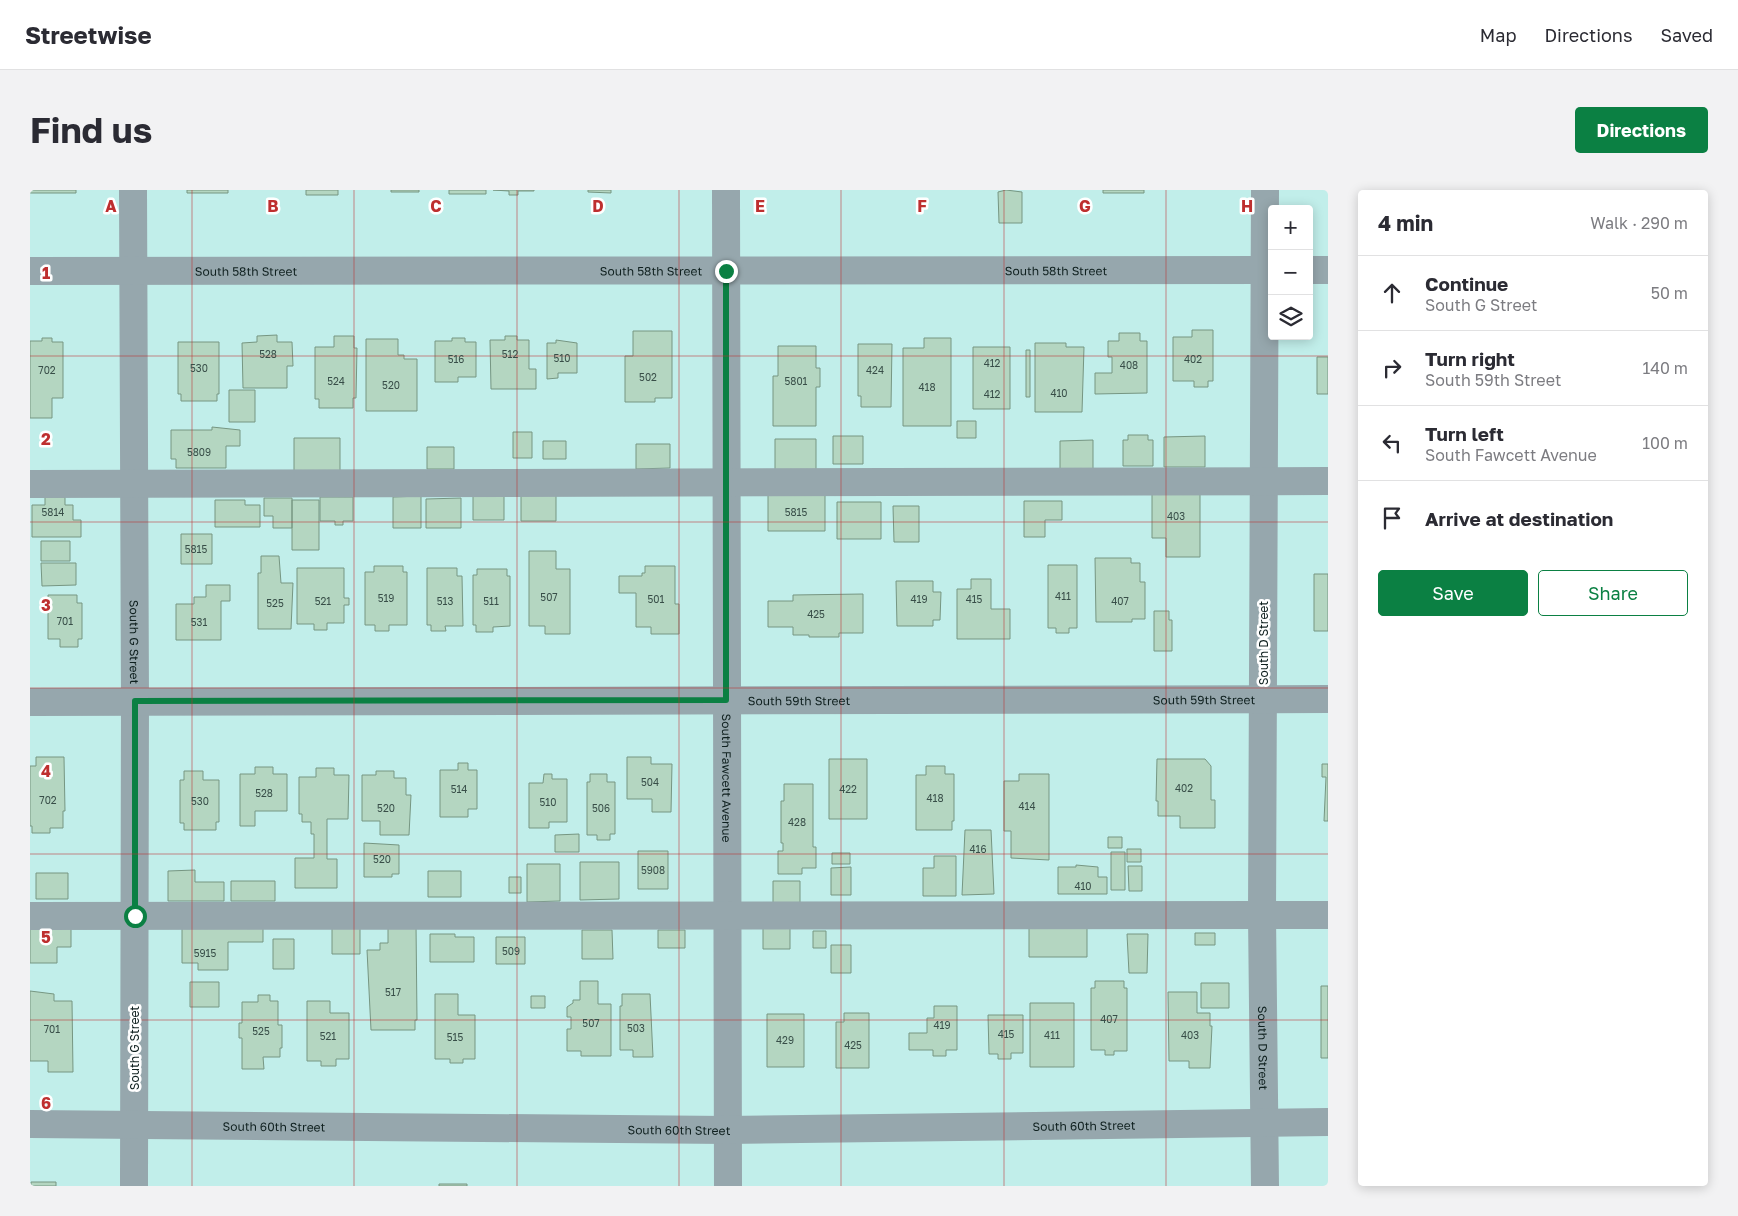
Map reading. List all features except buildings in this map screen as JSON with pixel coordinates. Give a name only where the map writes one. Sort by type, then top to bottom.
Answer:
[{"type":"street","name":"South G Street","points":[[133,190],[134,1186]]},
{"type":"street","name":"South Fawcett Avenue","points":[[726,190],[726,700],[729,916],[728,1186]]},
{"type":"street","name":"South D Street","points":[[1265,190],[1268,270],[1264,480],[1262,914],[1266,1122],[1265,1186]]},
{"type":"street","name":"South 58th Street","points":[[30,271],[1268,270]]},
{"type":"street","points":[[1313,270],[1328,270]]},
{"type":"street","points":[[30,484],[726,484],[1328,481]]},
{"type":"street","name":"South 59th Street","points":[[30,702],[1328,699]]},
{"type":"street","points":[[30,916],[1328,915]]},
{"type":"street","name":"South 60th Street","points":[[30,1124],[727,1130],[1328,1122]]},
{"type":"route","points":[[135,916],[135,701],[726,700],[726,271]]}]
